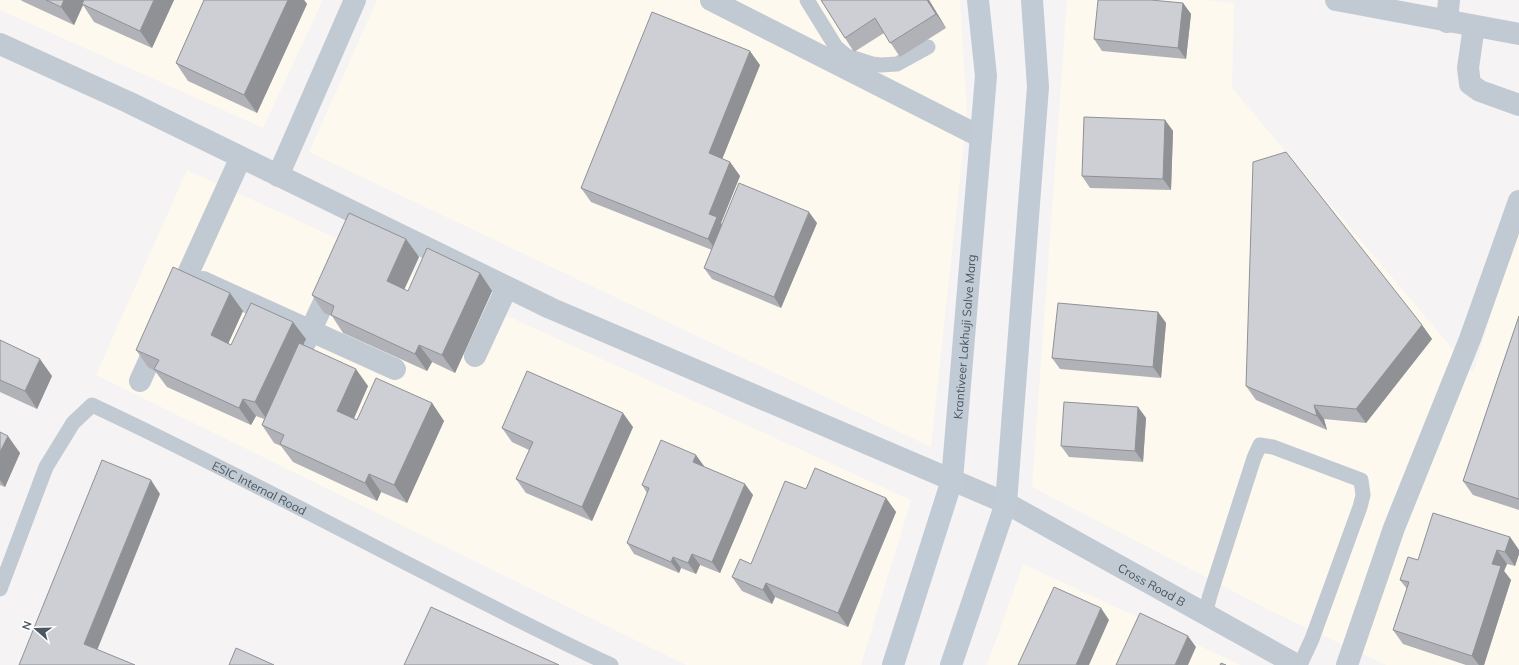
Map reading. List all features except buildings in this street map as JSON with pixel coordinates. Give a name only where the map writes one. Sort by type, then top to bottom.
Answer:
[{"type":"main road","name":"Krantiveer Lakhuji Salve Marg","points":[[893,665],[952,480],[986,76],[978,0]]},
{"type":"main road","points":[[951,665],[1006,503],[1038,86],[1032,0]]},
{"type":"street","points":[[278,176],[355,0]]},
{"type":"street","points":[[711,0],[981,137]]},
{"type":"street","points":[[1336,0],[1447,22],[1519,34]]},
{"type":"street","points":[[1447,22],[1449,0]]},
{"type":"street","points":[[1474,26],[1468,68],[1470,84],[1480,91],[1519,105]]},
{"type":"street","name":"Cross Road B","points":[[0,44],[128,102],[241,157],[278,176],[360,224],[507,287],[550,308],[1006,503],[1299,665]]},
{"type":"street","points":[[140,381],[241,157]]},
{"type":"street","points":[[1347,665],[1394,528],[1470,339],[1519,201]]},
{"type":"street","points":[[298,360],[340,267]]},
{"type":"street","points":[[188,274],[395,369]]},
{"type":"street","points":[[475,356],[507,287]]},
{"type":"lane","points":[[807,0],[836,47],[847,56],[872,64],[898,64],[928,47]]},
{"type":"lane","name":"ESIC Internal Road","points":[[0,589],[46,467],[73,423],[92,405],[164,438],[537,630],[611,665]]},
{"type":"lane","points":[[1205,614],[1254,458],[1260,445],[1273,447],[1361,480],[1363,495],[1312,638],[1299,665]]},
{"type":"shaded area","points":[[0,0],[323,0],[263,128],[0,10]]},
{"type":"shaded area","points":[[377,0],[960,0],[967,113],[931,447],[309,152]]},
{"type":"shaded area","points":[[1067,0],[1206,0],[1234,3],[1232,88],[1473,373],[1519,222],[1519,665],[1386,665],[1275,613],[1032,487]]},
{"type":"shaded area","points":[[187,170],[911,500],[861,665],[686,665],[96,375]]},
{"type":"shaded area","points":[[1023,564],[1241,665],[987,665]]}]
